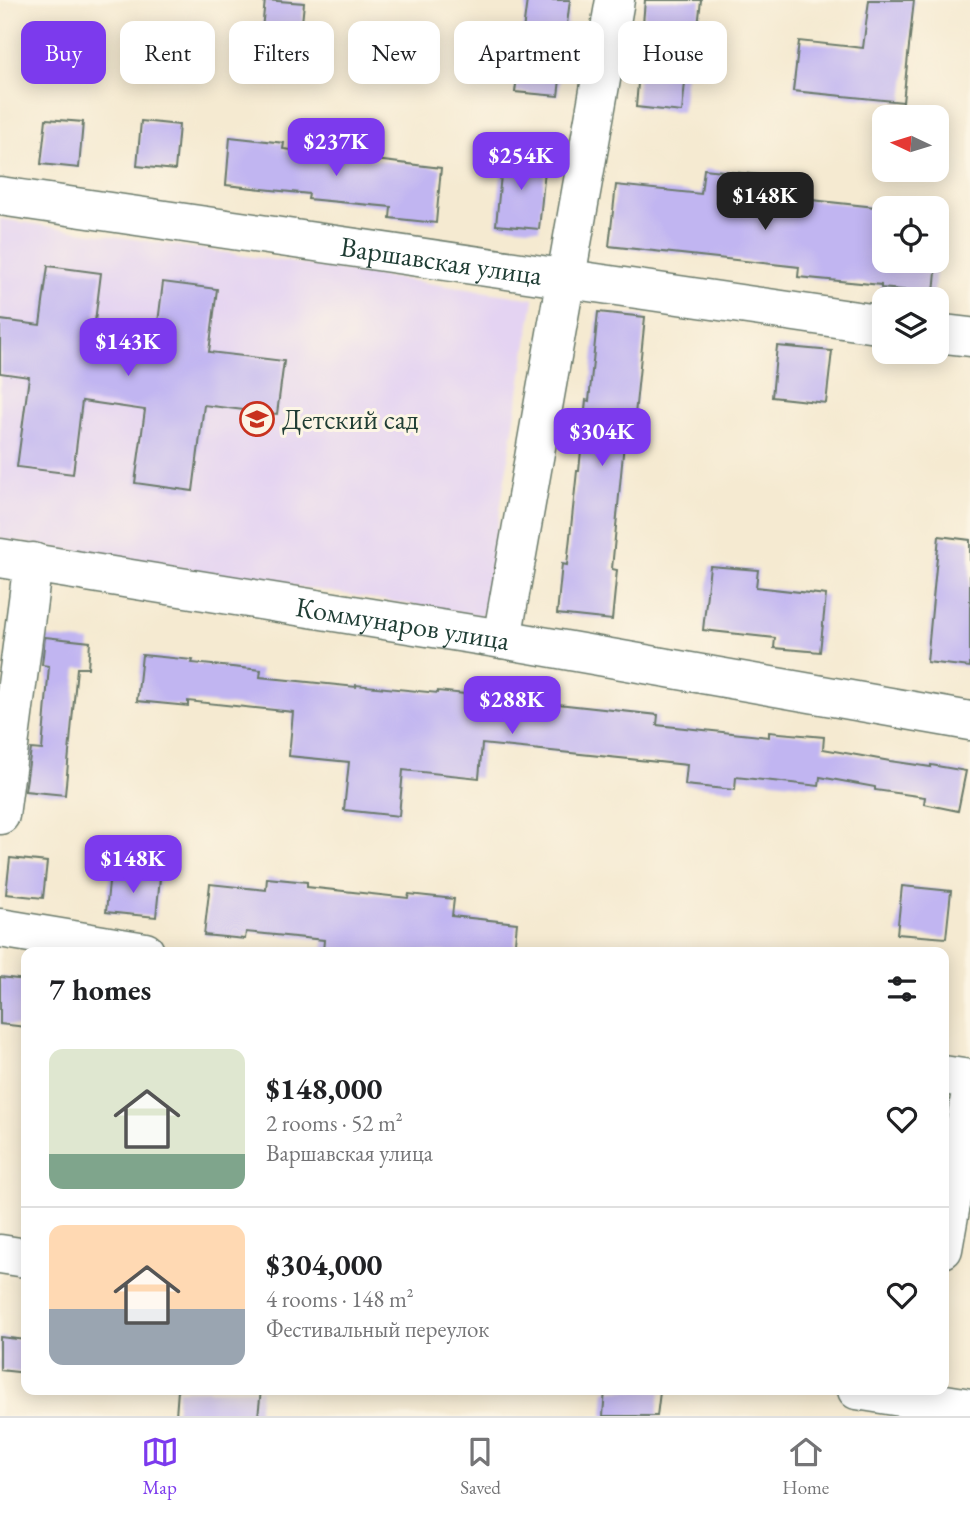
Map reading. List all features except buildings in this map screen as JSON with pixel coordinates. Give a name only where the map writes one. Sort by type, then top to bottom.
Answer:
[{"type":"street","points":[[502,639],[615,0]]},
{"type":"street","name":"Варшавская улица","points":[[0,196],[872,323]]},
{"type":"street","points":[[949,335],[970,337]]},
{"type":"street","points":[[0,815],[17,560]]},
{"type":"street","name":"Коммунаров улица","points":[[17,560],[502,639],[970,721]]},
{"type":"street","points":[[0,928],[115,947]]},
{"type":"street","points":[[949,1076],[970,1079]]},
{"type":"street","points":[[949,1215],[970,1098]]},
{"type":"street","points":[[0,1254],[21,1257]]},
{"type":"street","points":[[882,1395],[970,1408]]},
{"type":"shaded area","name":"Детский сад","points":[[0,219],[534,299],[483,616],[0,539]]},
{"type":"place","name":"Детский сад","points":[[257,419]]}]
